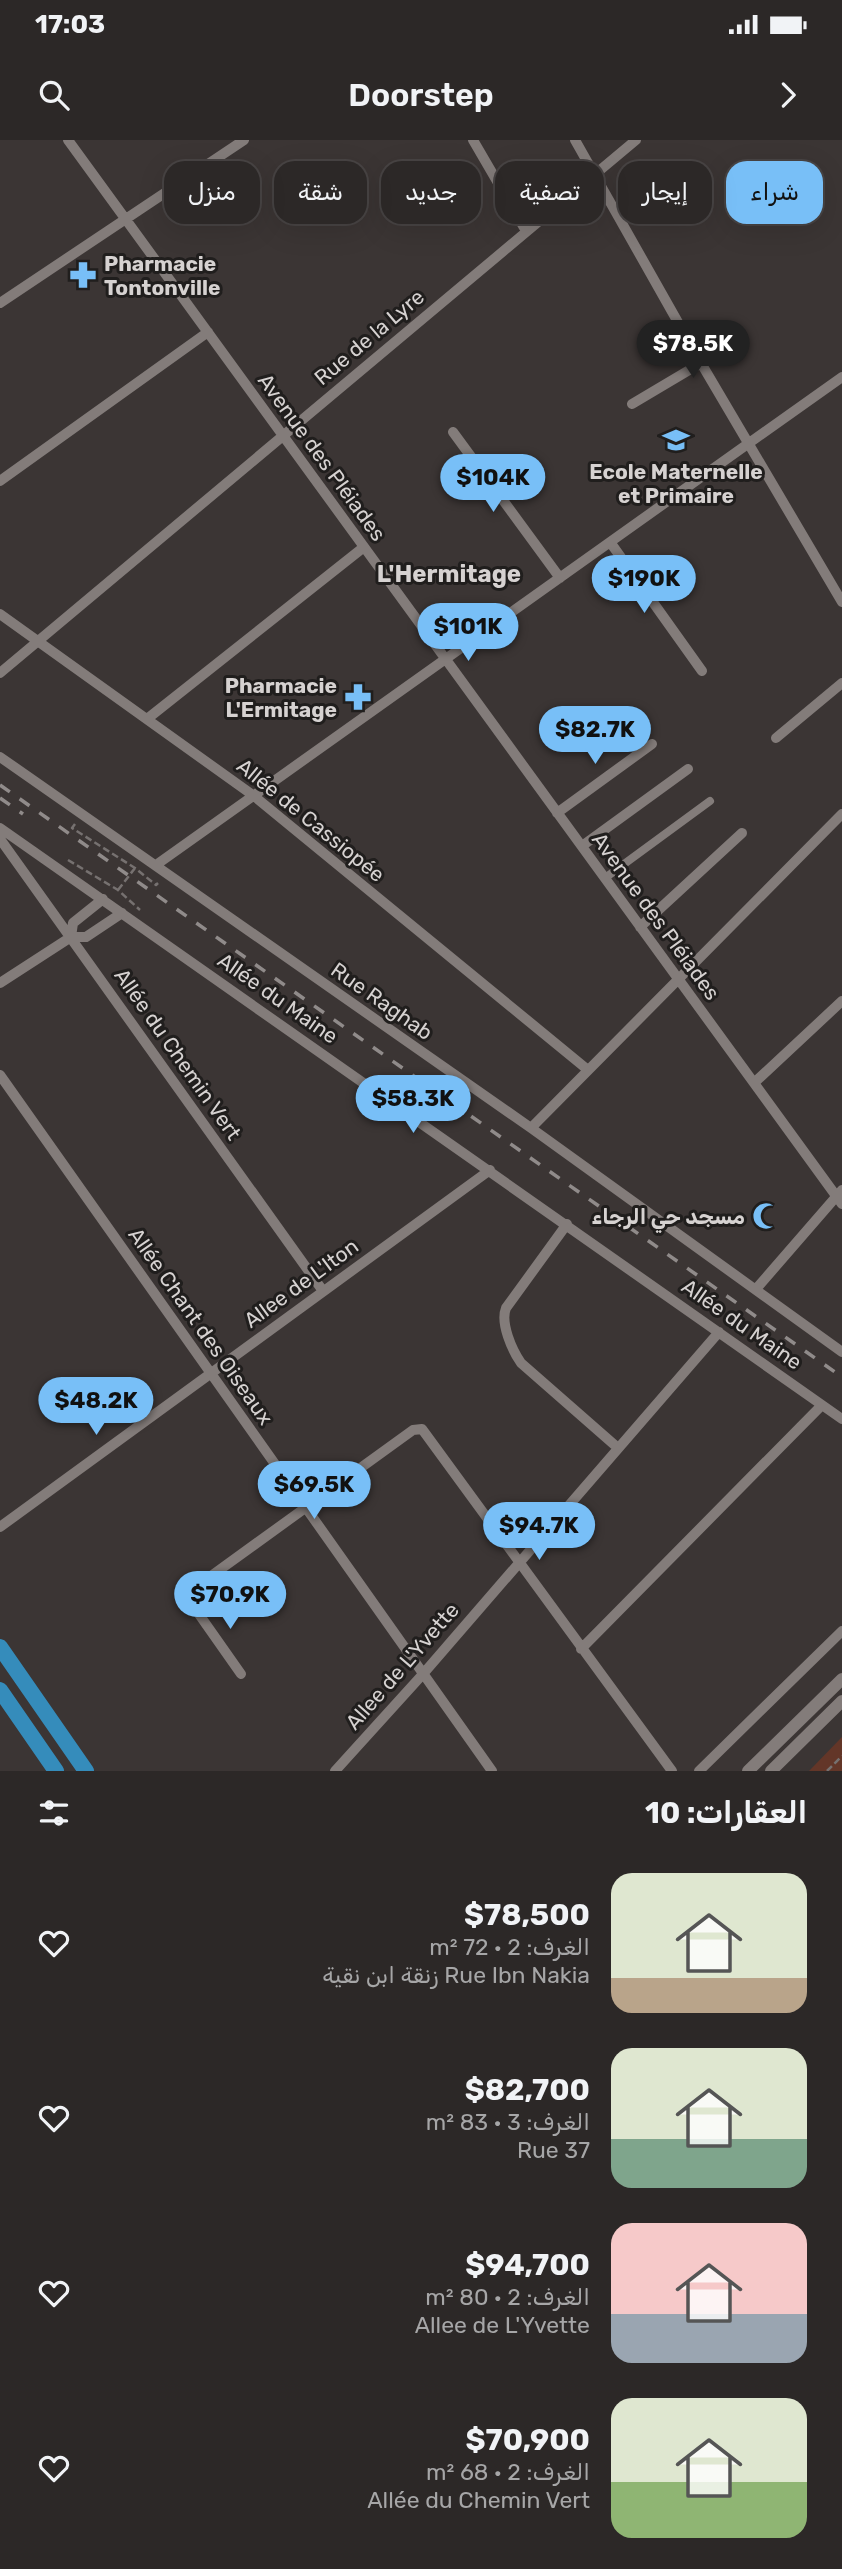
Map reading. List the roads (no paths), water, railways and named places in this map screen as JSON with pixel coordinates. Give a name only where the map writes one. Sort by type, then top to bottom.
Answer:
[{"type":"main road","points":[[0,1647],[86,1771]]},
{"type":"main road","points":[[0,1690],[55,1771]]},
{"type":"street","name":"Avenue des Pléiades","points":[[68,140],[640,927],[840,1197]]},
{"type":"street","points":[[0,303],[244,140]]},
{"type":"street","points":[[473,140],[526,231]]},
{"type":"street","points":[[575,140],[587,161]]},
{"type":"street","name":"Rue de la Lyre","points":[[604,167],[636,140]]},
{"type":"street","points":[[604,190],[701,363],[842,602]]},
{"type":"street","name":"Rue de la Lyre","points":[[0,673],[534,224]]},
{"type":"street","points":[[0,481],[208,332]]},
{"type":"street","points":[[632,404],[701,363]]},
{"type":"street","points":[[156,865],[842,377]]},
{"type":"street","points":[[453,432],[560,578]]},
{"type":"street","points":[[610,542],[702,671]]},
{"type":"street","points":[[147,719],[364,547]]},
{"type":"street","name":"Allée de Cassiopée","points":[[0,614],[254,796],[588,1070]]},
{"type":"street","points":[[776,738],[842,683]]},
{"type":"street","points":[[557,813],[652,744]]},
{"type":"street","name":"Rue Raghab","points":[[0,757],[531,1128],[842,1352]]},
{"type":"street","points":[[582,846],[688,769]]},
{"type":"street","points":[[605,878],[710,801]]},
{"type":"street","points":[[531,1128],[842,814]]},
{"type":"street","name":"Allée du Maine","points":[[0,828],[842,1419]]},
{"type":"street","points":[[640,927],[742,833]]},
{"type":"street","name":"Allée du Chemin Vert","points":[[0,839],[323,1291]]},
{"type":"street","points":[[71,937],[73,923],[103,899]]},
{"type":"street","points":[[0,983],[71,937],[86,937],[122,913]]},
{"type":"street","points":[[754,1083],[842,1001]]},
{"type":"street","name":"Allée Chant des Oiseaux","points":[[0,1075],[492,1771]]},
{"type":"street","name":"Allee de L'Iton","points":[[0,1527],[490,1170]]},
{"type":"street","points":[[756,1290],[840,1197]]},
{"type":"street","points":[[567,1224],[506,1308],[504,1319],[513,1351],[521,1363],[618,1448]]},
{"type":"street","name":"Allee de L'Yvette","points":[[335,1771],[423,1674],[518,1561],[719,1332]]},
{"type":"street","points":[[581,1649],[822,1405]]},
{"type":"street","points":[[240,1674],[189,1600],[189,1591],[413,1430],[422,1429],[672,1771]]},
{"type":"street","points":[[699,1771],[842,1631]]},
{"type":"street","points":[[748,1771],[842,1679]]},
{"type":"street","points":[[771,1771],[842,1701]]},
{"type":"railway","points":[[0,785],[842,1377]]},
{"type":"railway","points":[[0,798],[23,814]]},
{"type":"place","name":"Pharmacie Tontonville","points":[[83,275]]},
{"type":"place","name":"Ecole Maternelle et Primaire","points":[[676,440]]},
{"type":"place","name":"Pharmacie L'Ermitage","points":[[358,697]]},
{"type":"place","name":"مسجد حي الرجاء","points":[[766,1216]]},
{"type":"district","name":"L'Hermitage","points":[[449,574]]}]
